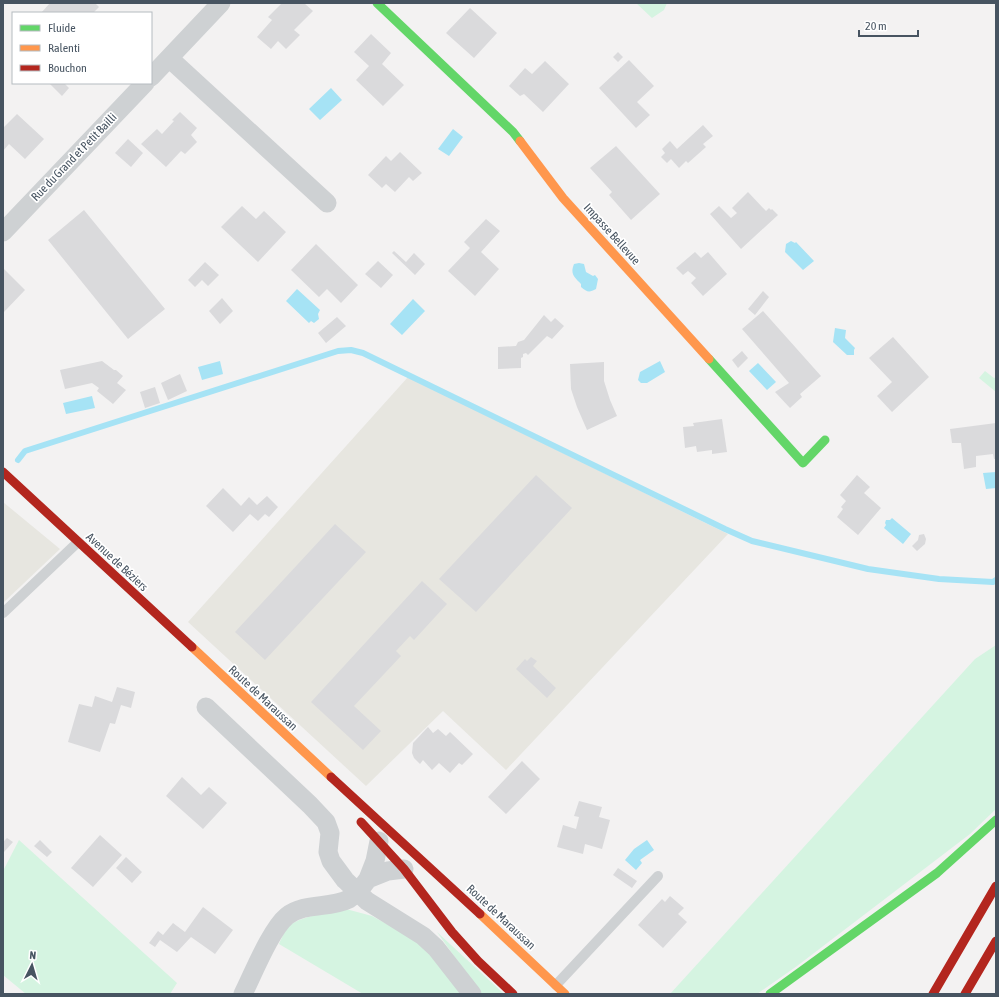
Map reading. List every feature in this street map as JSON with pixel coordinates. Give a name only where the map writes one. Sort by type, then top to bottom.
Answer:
[{"type":"main road","name":"Impasse Bellevue","points":[[377,3],[513,132],[563,198],[803,463],[825,440]]},
{"type":"main road","name":"Avenue de Béziers","points":[[3,472],[214,670]]},
{"type":"main road","name":"Route de Maraussan","points":[[214,670],[319,778]]},
{"type":"main road","name":"Route de Maraussan","points":[[214,670],[406,845],[565,994]]},
{"type":"main road","points":[[357,818],[404,869],[452,932],[478,961],[513,994]]},
{"type":"main road","points":[[770,994],[937,873],[996,820]]},
{"type":"main road","points":[[934,994],[996,886]]},
{"type":"main road","points":[[965,994],[996,941]]},
{"type":"street","points":[[152,76],[221,3]]},
{"type":"street","points":[[169,58],[327,203]]},
{"type":"street","name":"Rue du Grand et Petit Bailli","points":[[3,232],[144,84]]},
{"type":"street","points":[[206,707],[310,805],[326,822],[330,833],[328,852],[331,861],[345,880],[362,886]]},
{"type":"street","points":[[379,841],[375,861],[362,886],[367,901],[423,936],[436,948],[472,994]]},
{"type":"street","points":[[243,994],[278,925],[286,917],[296,910],[306,907],[334,904],[349,899],[362,886],[388,871],[404,869]]},
{"type":"lane","points":[[3,614],[78,542]]},
{"type":"lane","points":[[556,985],[658,876]]},
{"type":"shaded area","points":[[408,377],[728,534],[506,770],[443,711],[366,786],[188,622]]},
{"type":"shaded area","points":[[3,502],[60,549],[3,603]]},
{"type":"green space","points":[[636,3],[667,3],[664,10],[652,18]]},
{"type":"green space","points":[[985,371],[994,378],[996,377],[996,392],[979,378]]},
{"type":"green space","points":[[996,645],[996,809],[970,834],[797,966],[757,994],[670,994],[975,659]]},
{"type":"green space","points":[[19,840],[177,983],[170,994],[26,994],[3,975],[3,871]]},
{"type":"green space","points":[[346,909],[372,916],[424,947],[465,994],[363,994],[279,944],[283,935],[291,924],[312,916]]},
{"type":"green space","points":[[437,932],[504,994],[481,994]]},
{"type":"water","points":[[331,88],[342,100],[320,120],[309,109]]},
{"type":"water","points":[[453,129],[463,137],[449,156],[438,149]]},
{"type":"water","points":[[791,241],[796,242],[814,261],[803,270],[785,252],[786,244]]},
{"type":"water","points":[[574,264],[584,264],[586,272],[593,276],[595,275],[598,279],[596,289],[588,291],[581,287],[581,284],[575,277],[572,270]]},
{"type":"water","points":[[297,289],[320,310],[318,314],[319,319],[314,323],[311,321],[309,323],[286,301]]},
{"type":"water","points":[[413,299],[425,311],[402,335],[390,324]]},
{"type":"water","points":[[835,328],[846,330],[845,338],[855,348],[854,355],[847,355],[833,342]]},
{"type":"water","points":[[220,361],[223,374],[202,380],[198,367]]},
{"type":"water","points":[[660,361],[665,372],[647,383],[641,383],[638,380],[640,372]]},
{"type":"water","points":[[758,363],[776,382],[767,390],[749,371]]},
{"type":"water","points":[[92,396],[95,408],[66,414],[63,403]]},
{"type":"water","points":[[996,472],[996,488],[986,489],[983,473]]},
{"type":"water","points":[[892,518],[911,534],[903,544],[884,528],[886,525],[886,520],[890,520]]},
{"type":"water","points":[[647,840],[654,850],[640,860],[642,863],[636,870],[625,860],[634,849]]},
{"type":"building","points":[[50,3],[95,3],[99,7],[94,12],[42,12]]},
{"type":"building","points":[[282,3],[304,3],[313,11],[294,30],[300,35],[286,49],[278,41],[271,49],[257,37],[272,20],[268,17]]},
{"type":"building","points":[[470,8],[497,33],[474,58],[446,33]]},
{"type":"building","points":[[371,34],[391,53],[382,64],[404,85],[383,106],[356,80],[369,66],[354,52]]},
{"type":"building","points":[[618,52],[623,57],[618,62],[613,57]]},
{"type":"building","points":[[629,60],[654,86],[637,102],[650,115],[636,128],[599,88]]},
{"type":"building","points":[[545,61],[569,84],[543,112],[524,94],[520,96],[509,86],[525,68],[532,74]]},
{"type":"building","points":[[50,84],[65,84],[69,88],[62,96]]},
{"type":"building","points":[[180,112],[197,128],[191,135],[197,142],[185,154],[181,151],[166,167],[141,144],[157,129],[162,134]]},
{"type":"building","points":[[17,114],[44,139],[25,159],[9,144],[3,151],[3,128]]},
{"type":"building","points":[[703,125],[713,136],[703,144],[706,147],[688,163],[686,161],[679,168],[671,159],[667,163],[661,157],[665,153],[662,149],[670,141],[677,149]]},
{"type":"building","points":[[128,139],[143,153],[131,167],[115,153]]},
{"type":"building","points":[[616,146],[660,194],[631,220],[609,195],[612,192],[590,168]]},
{"type":"building","points":[[400,152],[422,173],[413,181],[409,177],[395,192],[386,184],[382,188],[368,175],[386,156],[391,161]]},
{"type":"building","points":[[748,192],[766,211],[769,208],[771,210],[772,209],[778,215],[741,249],[710,214],[719,206],[731,218],[737,213],[732,208]]},
{"type":"building","points":[[242,206],[256,219],[264,211],[286,232],[258,262],[221,227]]},
{"type":"building","points":[[84,210],[165,309],[128,339],[48,240]]},
{"type":"building","points":[[486,219],[500,231],[481,252],[499,269],[475,296],[448,271],[470,248],[464,242]]},
{"type":"building","points":[[316,244],[358,285],[341,303],[327,289],[319,297],[291,270]]},
{"type":"building","points":[[394,251],[406,262],[414,253],[425,264],[415,275],[392,253]]},
{"type":"building","points":[[695,252],[701,258],[708,252],[727,274],[703,296],[691,283],[696,278],[688,271],[683,275],[676,268]]},
{"type":"building","points":[[378,261],[393,275],[381,288],[365,274]]},
{"type":"building","points":[[205,262],[219,275],[208,286],[202,280],[195,287],[188,280]]},
{"type":"building","points":[[3,268],[25,290],[3,313]]},
{"type":"building","points":[[763,291],[769,297],[755,315],[748,309]]},
{"type":"building","points":[[222,298],[233,311],[220,324],[209,311]]},
{"type":"building","points":[[763,311],[821,376],[800,394],[802,397],[790,408],[775,392],[789,383],[742,329]]},
{"type":"building","points":[[544,315],[551,322],[555,318],[564,326],[552,339],[547,336],[528,355],[526,353],[523,354],[523,357],[521,358],[521,368],[498,369],[498,347],[516,346],[518,342],[524,340]]},
{"type":"building","points":[[337,317],[346,326],[326,343],[318,333]]},
{"type":"building","points":[[893,337],[929,377],[892,412],[877,396],[892,382],[869,358]]},
{"type":"building","points":[[742,351],[748,358],[738,368],[732,360]]},
{"type":"building","points":[[102,361],[123,376],[117,383],[126,390],[113,404],[97,391],[99,388],[92,383],[65,389],[60,370]]},
{"type":"building","points":[[604,362],[604,381],[617,416],[587,430],[571,389],[570,364]]},
{"type":"building","points":[[180,374],[187,391],[168,400],[161,383]]},
{"type":"building","points":[[155,387],[160,403],[145,408],[140,392]]},
{"type":"building","points":[[722,419],[727,452],[712,454],[712,450],[697,452],[696,446],[685,448],[683,427],[694,426],[693,423]]},
{"type":"building","points":[[996,423],[996,459],[994,459],[993,454],[976,456],[976,467],[964,469],[961,443],[952,443],[950,429]]},
{"type":"building","points":[[536,475],[572,508],[476,612],[439,579]]},
{"type":"building","points":[[857,475],[870,487],[864,493],[881,508],[858,535],[837,517],[843,509],[841,507],[846,501],[840,495]]},
{"type":"building","points":[[223,488],[241,506],[249,497],[257,505],[267,496],[278,507],[269,517],[265,514],[258,521],[250,514],[233,532],[206,506]]},
{"type":"building","points":[[335,524],[366,552],[265,660],[235,632]]},
{"type":"building","points":[[924,534],[926,539],[925,544],[917,551],[912,546],[918,540],[919,535]]},
{"type":"building","points":[[422,581],[447,604],[414,640],[410,636],[396,651],[401,656],[354,706],[381,731],[363,750],[311,702]]},
{"type":"building","points":[[531,657],[537,661],[533,666],[556,688],[547,698],[516,669],[525,659],[527,661]]},
{"type":"building","points":[[117,687],[135,692],[131,708],[121,705],[115,724],[110,723],[100,752],[68,742],[79,704],[92,707],[95,696],[112,702]]},
{"type":"building","points":[[428,727],[433,733],[438,729],[446,736],[450,732],[473,754],[462,765],[459,763],[450,773],[439,763],[432,770],[423,760],[420,764],[414,758],[412,753],[413,743]]},
{"type":"building","points":[[522,761],[540,779],[506,814],[488,797]]},
{"type":"building","points":[[182,777],[201,795],[209,787],[227,803],[203,829],[166,796]]},
{"type":"building","points":[[579,801],[602,807],[599,817],[610,820],[602,849],[585,844],[583,854],[557,847],[563,825],[576,829],[579,817],[574,816]]},
{"type":"building","points":[[100,835],[122,855],[93,887],[71,868]]},
{"type":"building","points":[[7,838],[13,842],[4,852],[3,842]]},
{"type":"building","points":[[40,840],[52,852],[47,857],[34,846]]},
{"type":"building","points":[[126,857],[142,872],[132,883],[116,868]]},
{"type":"building","points":[[618,868],[637,881],[632,888],[613,875]]},
{"type":"building","points":[[670,896],[684,908],[678,914],[687,922],[663,948],[638,925],[662,899],[665,902]]},
{"type":"building","points":[[203,907],[233,930],[215,954],[191,937],[177,952],[160,940],[155,947],[149,943],[158,931],[163,935],[173,923],[185,932]]},
{"type":"waterway","points":[[18,460],[25,451],[338,351],[351,350],[363,353],[752,541],[868,569],[939,579],[993,582],[996,580]]},
{"type":"traffic: fast","points":[[377,3],[513,132],[520,141]]},
{"type":"traffic: fast","points":[[709,359],[803,463],[825,440]]},
{"type":"traffic: fast","points":[[770,994],[937,873],[996,820]]},
{"type":"traffic: slow","points":[[520,141],[563,198],[709,359]]},
{"type":"traffic: slow","points":[[192,647],[331,777]]},
{"type":"traffic: slow","points":[[480,914],[565,994]]},
{"type":"traffic: jam","points":[[3,472],[192,647]]},
{"type":"traffic: jam","points":[[331,777],[480,914]]},
{"type":"traffic: jam","points":[[361,822],[404,869],[452,932],[478,961],[513,994]]},
{"type":"traffic: jam","points":[[933,994],[996,886]]},
{"type":"traffic: jam","points":[[965,994],[996,941]]}]
